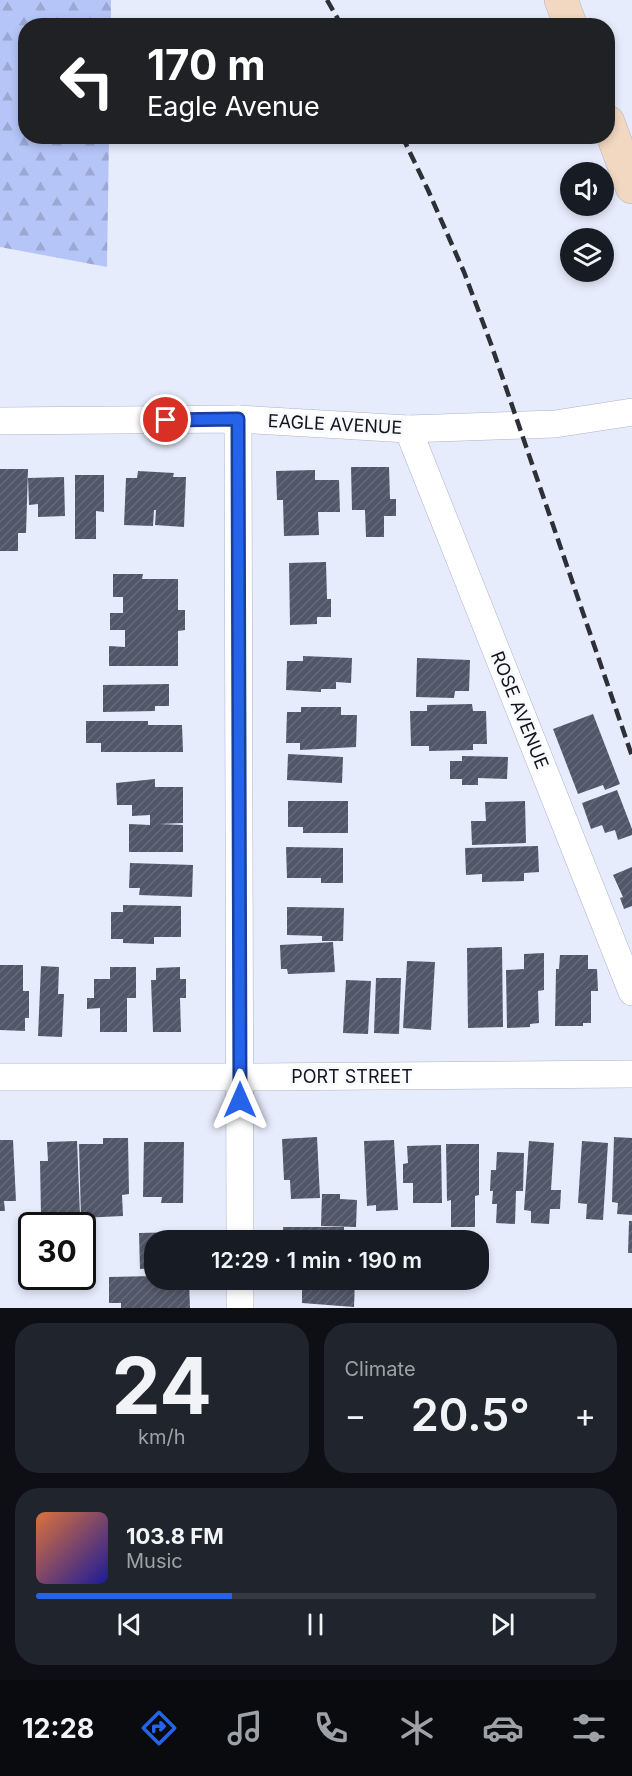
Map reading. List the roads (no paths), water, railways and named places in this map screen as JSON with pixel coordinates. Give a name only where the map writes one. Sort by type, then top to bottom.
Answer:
[{"type":"street","points":[[561,0],[568,18]]},
{"type":"street","points":[[615,141],[632,187]]},
{"type":"street","name":"EAGLE AVENUE","points":[[0,421],[238,419],[408,429],[555,424],[632,412]]},
{"type":"street","points":[[238,419],[240,1230]]},
{"type":"street","name":"ROSE AVENUE","points":[[408,429],[632,992]]},
{"type":"street","name":"PORT STREET","points":[[0,1077],[632,1074]]},
{"type":"street","points":[[240,1290],[240,1308]]},
{"type":"railway","points":[[327,0],[337,18]]},
{"type":"railway","points":[[406,144],[464,272],[491,344],[632,756]]}]
